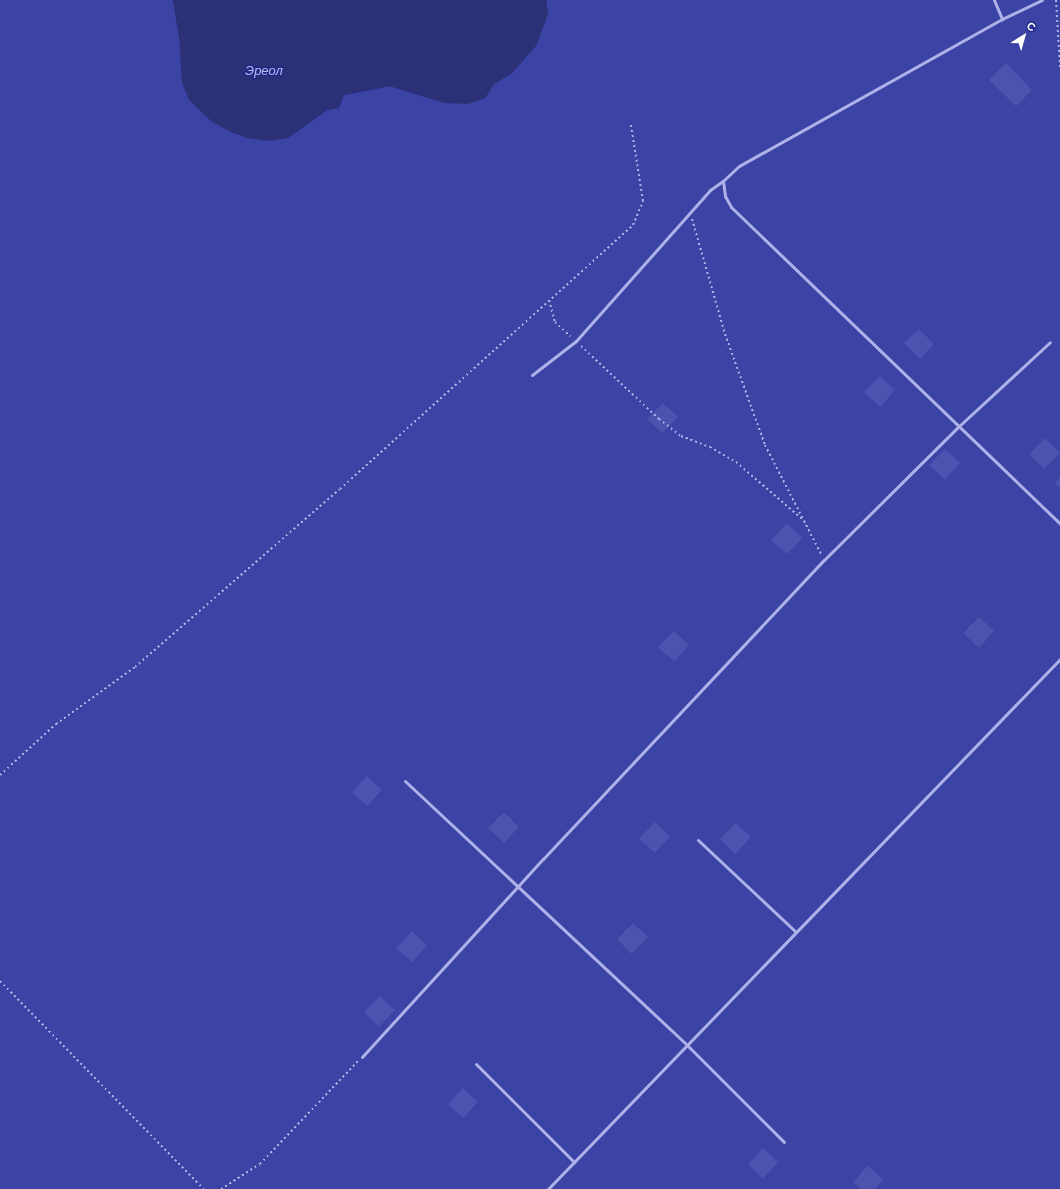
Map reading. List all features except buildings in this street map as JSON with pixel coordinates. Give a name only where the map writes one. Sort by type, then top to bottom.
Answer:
[{"type":"lane","points":[[994,0],[1002,19]]},
{"type":"lane","points":[[532,375],[576,341],[691,214],[710,190],[723,181],[739,166],[1002,19],[1042,0]]},
{"type":"lane","points":[[723,181],[725,196],[731,207],[1060,524]]},
{"type":"lane","points":[[362,1057],[518,886],[824,560],[958,427],[1050,342]]},
{"type":"lane","points":[[548,1189],[1060,659]]},
{"type":"lane","points":[[405,781],[687,1045],[784,1142]]},
{"type":"lane","points":[[698,840],[796,932]]},
{"type":"lane","points":[[476,1064],[574,1162]]},
{"type":"path","points":[[1056,0],[1060,67]]},
{"type":"path","points":[[0,775],[56,724],[135,667],[322,505],[474,371],[549,299],[633,225],[643,200],[631,125]]},
{"type":"path","points":[[691,214],[725,334],[765,445],[824,560]]},
{"type":"path","points":[[549,299],[555,322],[659,420],[681,436],[710,447],[736,462],[803,520]]},
{"type":"path","points":[[0,981],[204,1189]]},
{"type":"path","points":[[221,1189],[260,1164],[362,1057]]},
{"type":"shaded area","points":[[0,0],[173,0],[179,36],[288,138],[327,110],[339,108],[344,95],[390,86],[445,103],[485,98],[494,84],[512,73],[548,14],[546,0],[1060,0],[1060,1189],[0,1189]]},
{"type":"water","name":"Эреол","points":[[173,0],[546,0],[548,14],[536,46],[512,73],[494,84],[485,98],[468,104],[445,103],[390,86],[344,95],[339,108],[327,110],[288,138],[270,141],[247,138],[233,133],[212,122],[189,100],[182,83],[179,36]]}]
